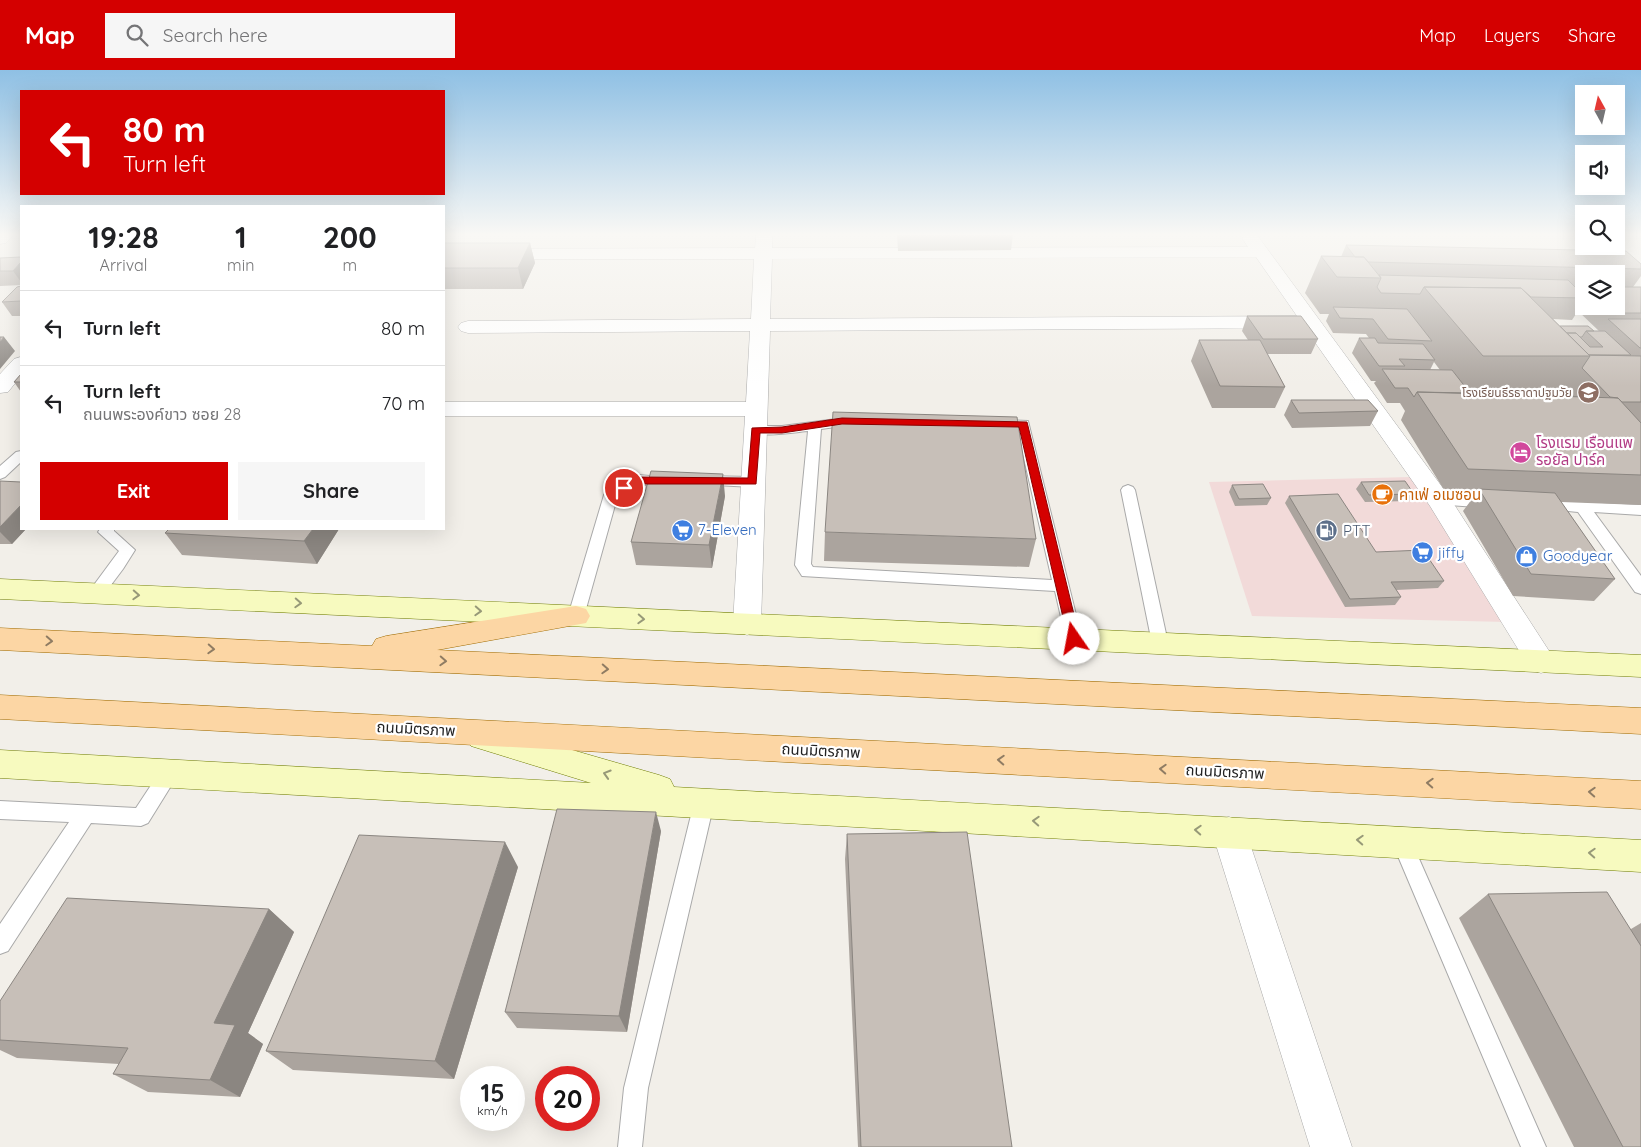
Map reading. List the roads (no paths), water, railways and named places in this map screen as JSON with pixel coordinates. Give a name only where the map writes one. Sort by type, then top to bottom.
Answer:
[{"type":"main road","points":[[0,589],[1641,666]]},
{"type":"main road","points":[[332,655],[576,616]]},
{"type":"main road","points":[[4,643],[332,655],[1641,721]]},
{"type":"main road","name":"ถนนมิตรภาพ","points":[[0,707],[1641,795]]},
{"type":"main road","points":[[465,732],[704,803]]},
{"type":"main road","points":[[0,764],[1641,856]]},
{"type":"street","points":[[746,624],[761,285]]},
{"type":"street","points":[[1285,285],[1439,501],[1541,662]]},
{"type":"street","points":[[468,327],[1311,322]]},
{"type":"street","points":[[0,387],[20,364]]},
{"type":"street","points":[[445,409],[756,419]]},
{"type":"street","points":[[1229,832],[1331,1147]]},
{"type":"lane","points":[[756,419],[782,430],[842,421],[862,422]]},
{"type":"lane","points":[[986,423],[1023,424],[1074,639]]},
{"type":"lane","points":[[815,426],[803,565],[808,572],[1062,586]]},
{"type":"lane","points":[[0,474],[20,456]]},
{"type":"lane","points":[[576,616],[611,496],[638,480],[753,482]]},
{"type":"lane","points":[[1128,490],[1160,643]]},
{"type":"lane","points":[[1439,501],[1506,504]]},
{"type":"lane","points":[[1525,504],[1639,512]]},
{"type":"lane","points":[[1582,507],[1641,588]]},
{"type":"lane","points":[[96,593],[127,550],[106,532],[107,530]]},
{"type":"lane","points":[[0,810],[141,817],[170,773]]},
{"type":"lane","points":[[630,1147],[636,1088],[704,803]]},
{"type":"lane","points":[[0,943],[86,814]]},
{"type":"lane","points":[[1402,842],[1534,1147]]},
{"type":"place","name":"โรงเรียนธีรธาดาปฐมวัย","points":[[1588,393]]},
{"type":"place","name":"โรงแรม เรือนแพ รอยัล ปาร์ค","points":[[1520,452]]},
{"type":"place","name":"คาเฟ่ อเมซอน","points":[[1383,495]]},
{"type":"place","name":"7-Eleven","points":[[682,530]]},
{"type":"place","name":"PTT","points":[[1327,531]]},
{"type":"place","name":"jiffy","points":[[1422,553]]},
{"type":"place","name":"Goodyear","points":[[1527,556]]}]
